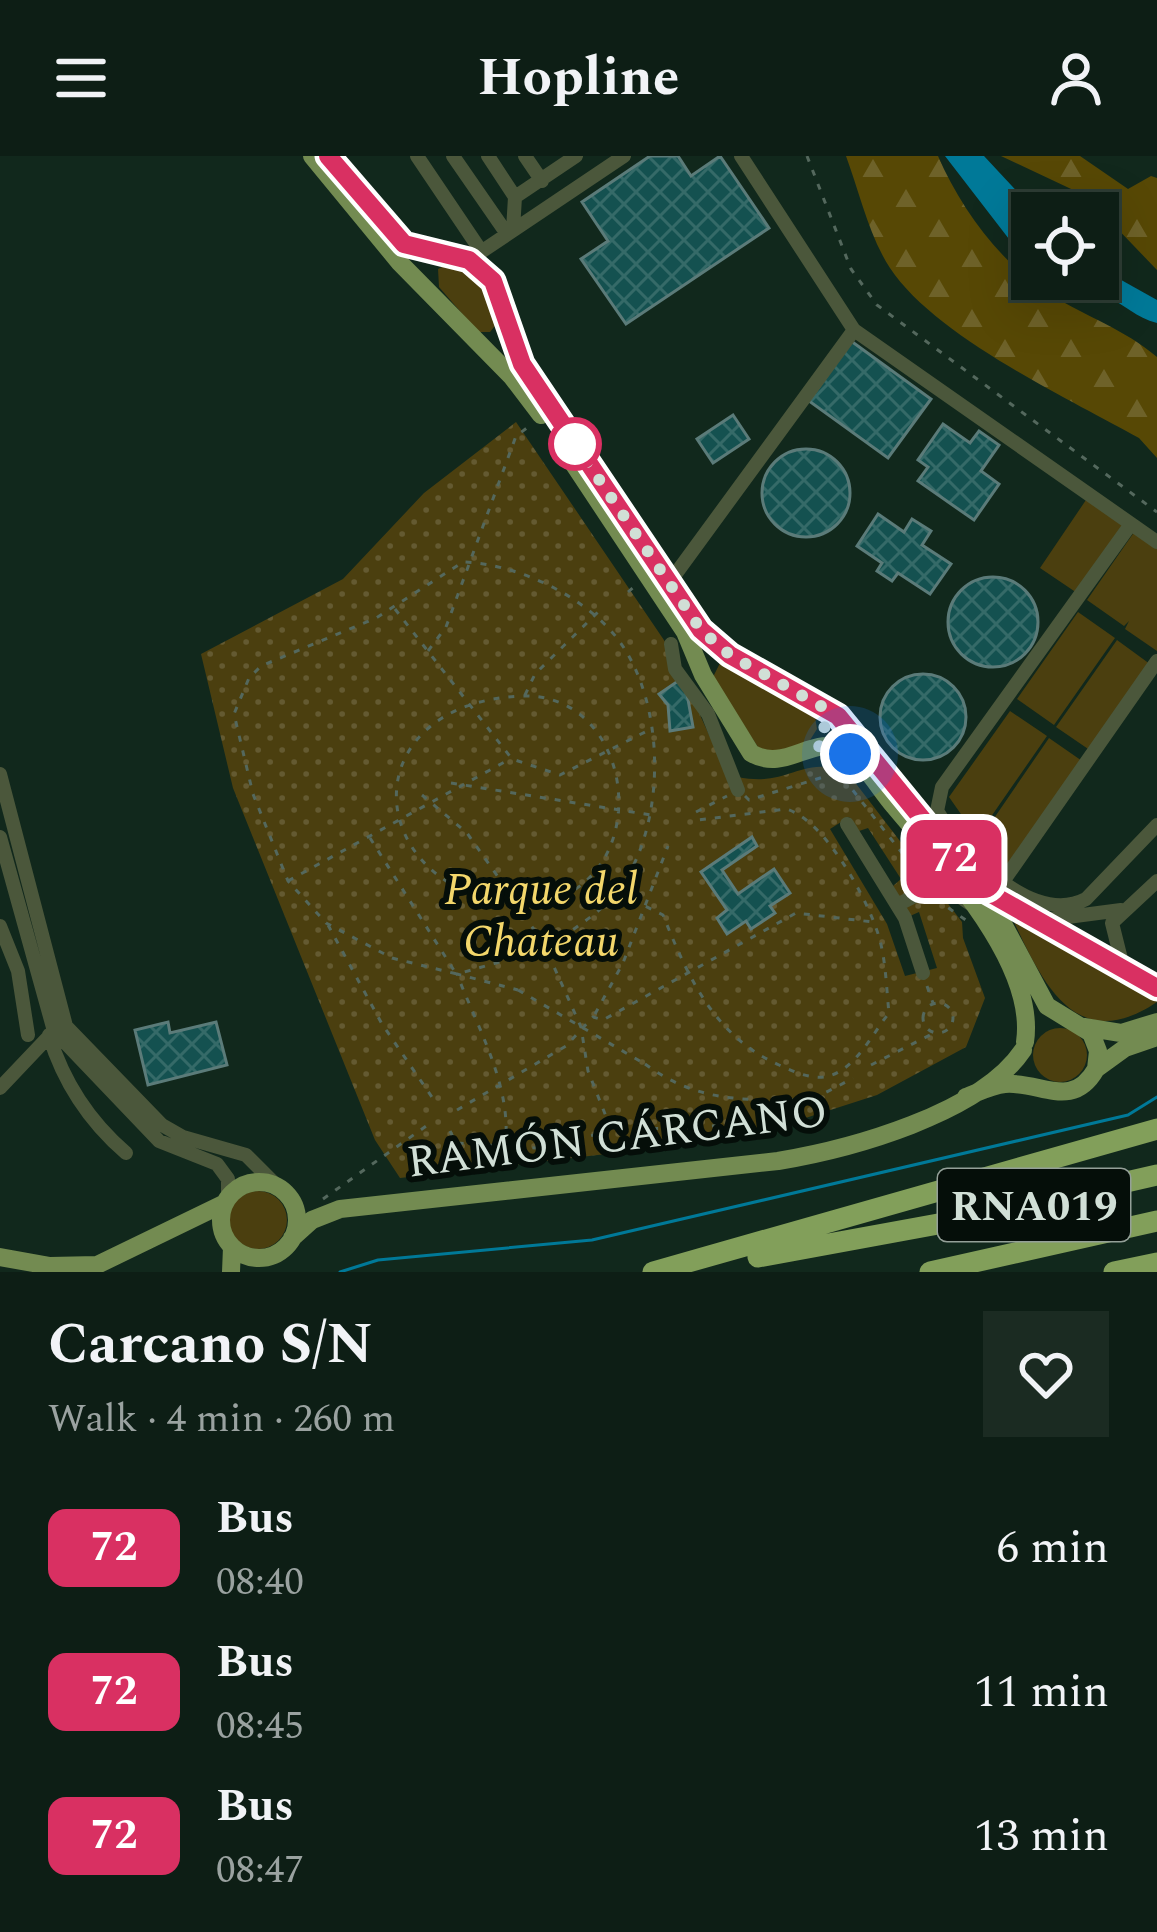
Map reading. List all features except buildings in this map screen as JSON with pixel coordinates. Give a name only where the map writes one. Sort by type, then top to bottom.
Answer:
[{"type":"highway","points":[[655,1272],[1157,1129]]},
{"type":"highway","name":"RNA019","points":[[655,1272],[909,1231],[1157,1175]]},
{"type":"highway","name":"RNA019","points":[[931,1272],[1157,1221]]},
{"type":"highway","points":[[1114,1272],[1157,1263]]},
{"type":"main road","points":[[312,156],[423,288],[542,417],[685,632],[703,675],[756,757],[788,760],[818,746],[850,754],[918,835],[1004,924],[1041,998],[1095,1042],[1096,1069]]},
{"type":"main road","points":[[328,156],[404,244],[470,256],[493,281],[522,364],[701,630],[730,655],[838,716],[976,896],[1024,1004],[1027,1074],[1046,1091],[1076,1090],[1117,1052],[1157,1037]]},
{"type":"main road","points":[[423,288],[439,254]]},
{"type":"main road","points":[[475,340],[497,335],[507,322]]},
{"type":"main road","points":[[703,675],[712,662],[730,655]]},
{"type":"main road","points":[[818,746],[825,731],[821,706]]},
{"type":"main road","points":[[1024,1046],[1042,1022],[1077,1023],[1112,1034],[1157,1022]]},
{"type":"main road","name":"RAMÓN CÁRCANO","points":[[287,1196],[340,1209],[801,1157],[883,1135],[966,1096],[1004,1072],[1024,1046]]},
{"type":"main road","name":"RAMÓN CÁRCANO","points":[[966,1096],[1004,1084],[1046,1091]]},
{"type":"main road","points":[[0,1257],[50,1266],[97,1265],[254,1182],[287,1196],[296,1219],[292,1238],[250,1272]]},
{"type":"main road","points":[[227,1200],[221,1218],[231,1272]]},
{"type":"main road","name":"RAMÓN CÁRCANO","points":[[292,1238],[312,1220],[340,1209]]},
{"type":"main road","points":[[169,1229],[201,1227],[249,1257],[269,1256]]},
{"type":"street","points":[[417,156],[462,220],[470,256],[624,156]]},
{"type":"street","points":[[453,156],[510,232]]},
{"type":"street","points":[[488,156],[515,197],[510,232]]},
{"type":"street","points":[[525,156],[542,181]]},
{"type":"street","points":[[741,156],[854,329],[1157,542]]},
{"type":"street","points":[[515,197],[567,159]]},
{"type":"street","points":[[669,584],[854,329]]},
{"type":"street","points":[[1030,919],[1008,886],[945,824],[937,799],[1131,524]]},
{"type":"street","points":[[671,644],[675,669],[708,714],[738,790]]},
{"type":"street","points":[[1008,886],[1157,661]]},
{"type":"street","points":[[1,785],[55,1029],[159,1141],[224,1171],[227,1200]]},
{"type":"street","points":[[847,824],[897,905],[923,973]]},
{"type":"street","points":[[1008,886],[1044,902],[1082,902],[1157,825]]},
{"type":"street","points":[[897,905],[929,885],[933,876],[918,852],[918,835]]},
{"type":"street","points":[[0,837],[75,1092],[101,1132],[126,1153]]},
{"type":"street","points":[[1126,971],[1112,938],[1112,922],[1157,880]]},
{"type":"street","points":[[929,885],[976,896],[1030,919],[1157,988]]},
{"type":"street","points":[[1030,919],[1121,910]]},
{"type":"street","points":[[0,926],[18,971],[28,1035]]},
{"type":"street","points":[[0,1088],[55,1029]]},
{"type":"street","points":[[55,1029],[162,1125],[183,1137],[246,1155],[287,1196]]},
{"type":"path","points":[[807,156],[851,269],[878,305],[1157,512]]},
{"type":"path","points":[[428,651],[446,627],[515,436],[542,417]]},
{"type":"path","points":[[436,1103],[382,1024],[326,922],[288,881],[253,794],[234,714],[249,678],[261,666],[393,608],[468,562],[533,578],[596,614],[619,640],[639,684],[655,751],[653,815],[617,892],[546,949],[457,974]]},
{"type":"path","points":[[393,608],[512,758],[560,775],[650,730]]},
{"type":"path","points":[[524,696],[535,674],[596,614]]},
{"type":"path","points":[[524,696],[559,704],[580,716],[609,754],[620,809],[612,848],[598,871],[557,901],[519,906],[491,903],[459,889],[428,863],[398,821],[394,784],[403,761],[436,723],[471,706],[524,696]]},
{"type":"path","points":[[288,881],[512,758]]},
{"type":"path","points":[[696,812],[738,790],[749,800],[820,776],[844,779],[914,868],[915,876],[878,934]]},
{"type":"path","points":[[451,783],[653,815]]},
{"type":"path","points":[[422,795],[467,833],[546,949],[581,1027],[588,1071],[609,1124]]},
{"type":"path","points":[[617,892],[663,915],[708,1009],[737,1040],[796,1072],[826,1077],[853,1062],[889,1013],[874,922],[825,836],[798,812],[774,807],[698,820]]},
{"type":"path","points":[[369,837],[457,974],[500,1084],[509,1117],[505,1147]]},
{"type":"path","points":[[457,1110],[566,1046],[593,1016],[646,906],[668,846]]},
{"type":"path","points":[[864,906],[937,899],[979,929],[988,928]]},
{"type":"path","points":[[593,1016],[603,1020],[796,913],[874,922]]},
{"type":"path","points":[[326,922],[392,958],[518,991],[676,1087],[729,1100],[813,1100]]},
{"type":"path","points":[[923,973],[933,1003]]},
{"type":"path","points":[[933,1003],[922,1018],[934,1033]]},
{"type":"path","points":[[871,1065],[945,1032],[954,1018],[949,1007],[933,1003]]},
{"type":"path","points":[[622,1128],[749,1124],[813,1100],[853,1078]]},
{"type":"path","points":[[316,1206],[328,1191],[429,1124]]},
{"type":"path","points":[[450,1131],[456,1143],[536,1148],[604,1133]]},
{"type":"green space","points":[[846,156],[938,156],[958,196],[1011,264],[1011,300],[1060,300],[1157,357],[1157,458],[1139,438],[1040,384],[937,317],[890,268]]},
{"type":"green space","points":[[1001,156],[1080,156],[1128,189],[1151,176],[1157,178],[1157,270],[1119,230],[1119,192],[1078,192]]},
{"type":"green space","points":[[450,263],[483,278],[498,322],[490,332],[478,332],[439,287],[438,269]]},
{"type":"green space","name":"Parque del Chateau","points":[[516,422],[670,649],[710,737],[737,777],[768,779],[813,767],[844,768],[962,922],[963,938],[985,998],[966,1047],[877,1095],[743,1138],[400,1178],[375,1140],[233,788],[201,654],[343,579],[424,493]],"holes":[[[849,817],[859,831],[868,828],[901,879],[893,886],[910,916],[919,912],[937,968],[905,976],[887,924],[830,829]]]},
{"type":"green space","points":[[1090,494],[1127,520],[1077,593],[1040,568]]},
{"type":"green space","points":[[1137,528],[1157,542],[1157,651],[1125,629],[1129,621],[1124,626],[1087,600]]},
{"type":"green space","points":[[1078,612],[1115,638],[1054,725],[1017,699]]},
{"type":"green space","points":[[1117,640],[1154,667],[1094,753],[1056,727]]},
{"type":"green space","points":[[729,661],[814,710],[817,729],[805,748],[763,755],[713,677],[720,663]]},
{"type":"green space","points":[[1010,711],[1047,736],[977,837],[949,797]]},
{"type":"green space","points":[[1049,738],[1085,763],[1011,872],[979,840]]},
{"type":"green space","points":[[1014,922],[1157,997],[1157,1002],[1129,1017],[1105,1021],[1084,1017],[1051,989]]},
{"type":"green space","points":[[1060,1028],[1079,1036],[1087,1055],[1079,1074],[1060,1082],[1041,1074],[1033,1055],[1041,1036]]},
{"type":"green space","points":[[258,1191],[279,1199],[287,1220],[279,1241],[258,1249],[237,1241],[229,1220],[237,1199]]},
{"type":"water","points":[[945,156],[984,156],[1017,192],[1011,192],[1011,242]]},
{"type":"water","points":[[1119,279],[1157,300],[1157,323],[1143,318],[1112,300],[1119,300]]},
{"type":"waterway","points":[[340,1272],[378,1260],[592,1240],[1128,1115],[1157,1097]]},
{"type":"bus line","name":"72","points":[[328,156],[404,244],[469,260],[493,281],[522,364],[701,630],[730,655],[838,716],[977,886],[1157,988]]},
{"type":"route","points":[[575,444],[701,630],[730,655],[821,706],[826,720],[818,746],[835,746],[850,754]]}]
